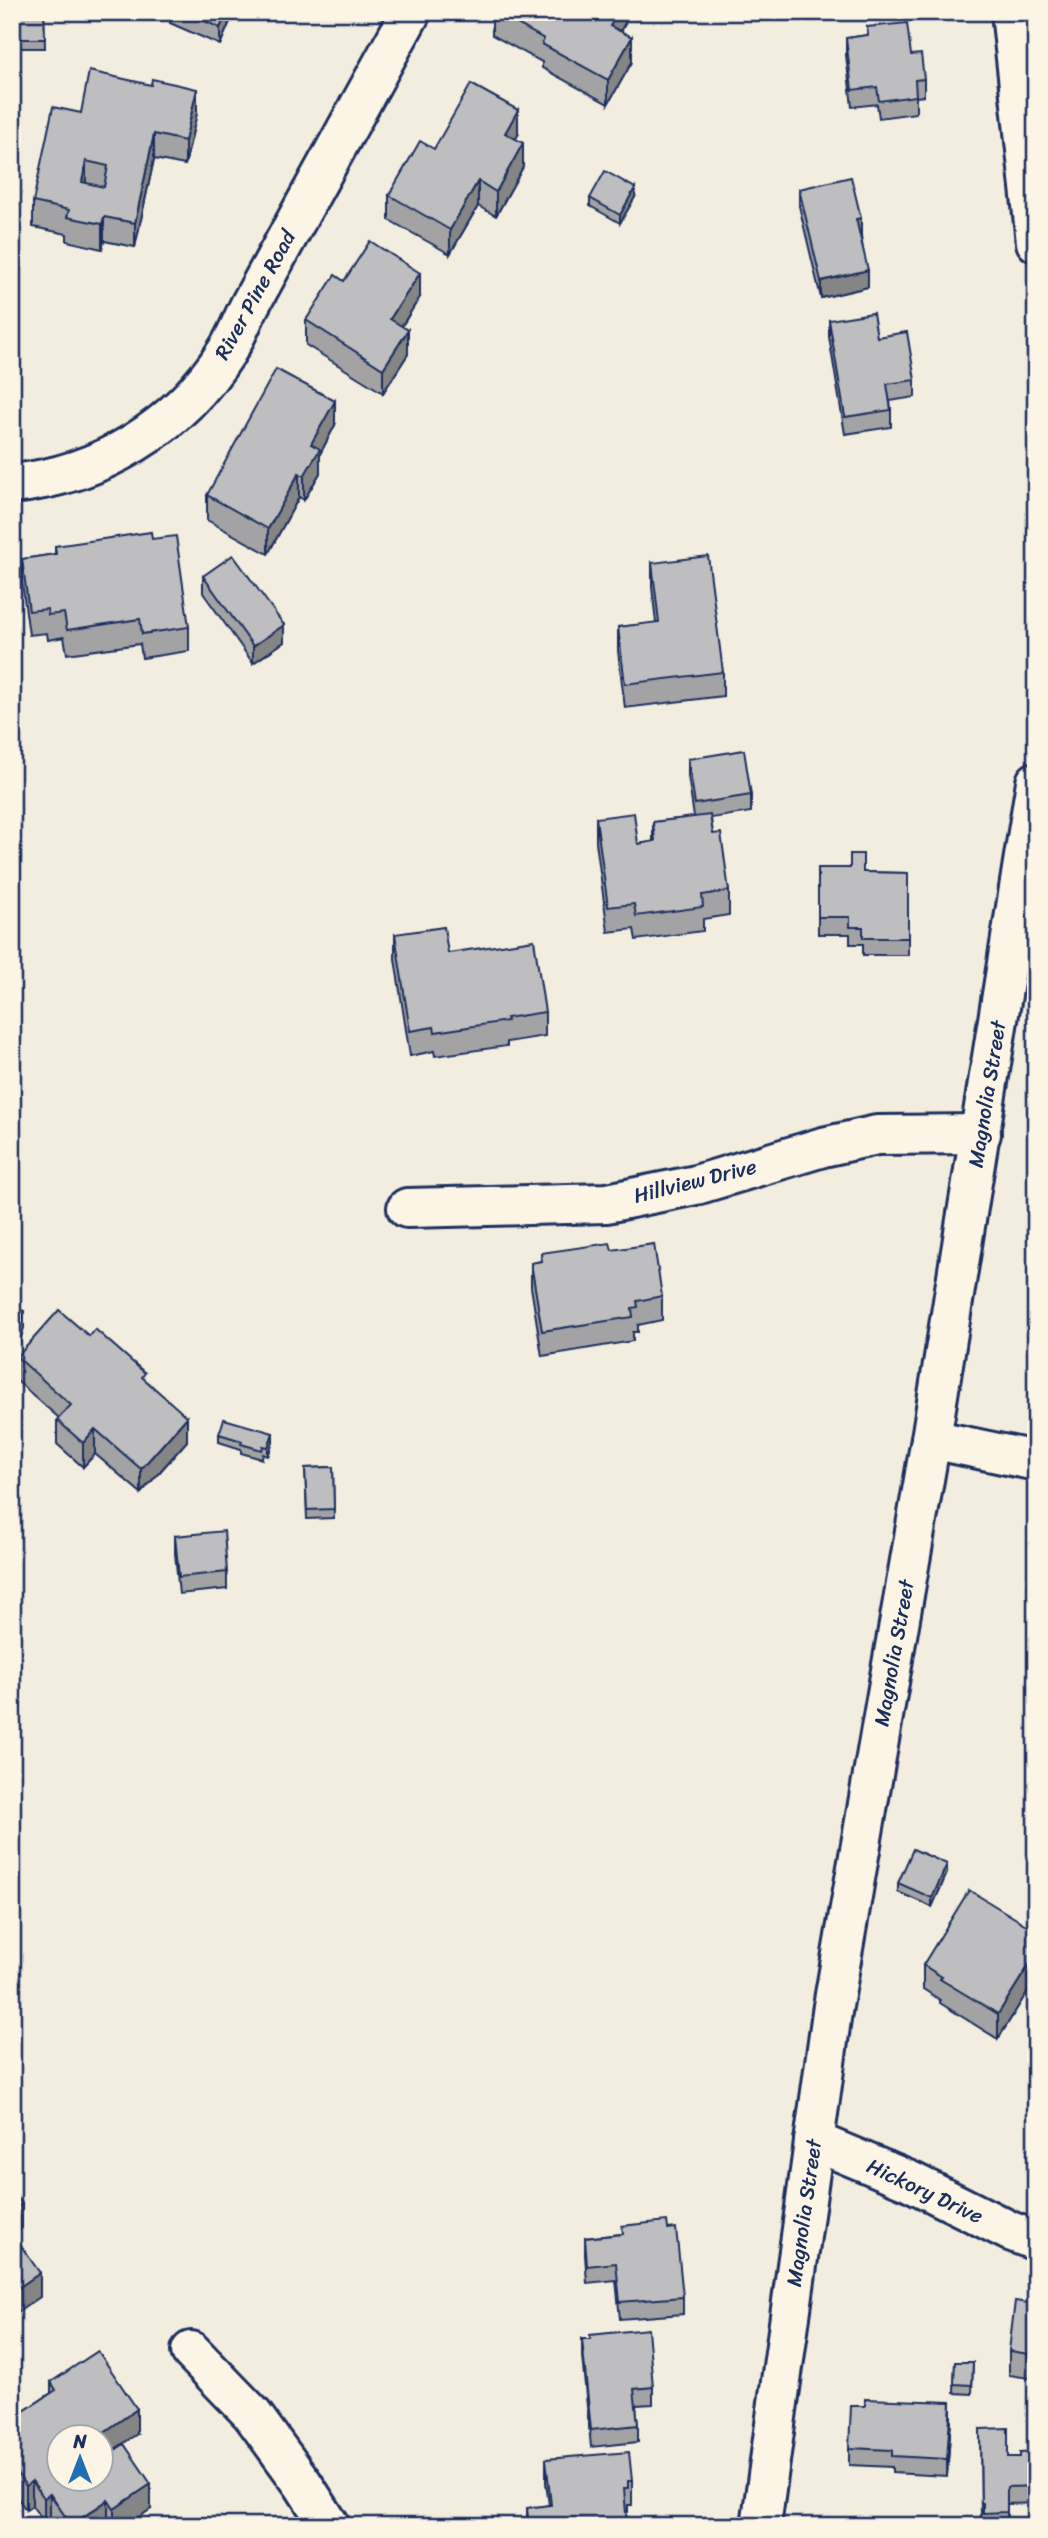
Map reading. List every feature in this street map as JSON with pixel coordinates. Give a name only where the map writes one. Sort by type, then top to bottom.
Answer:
[{"type":"street","name":"River Pine Road","points":[[12,484],[74,472],[116,454],[154,430],[189,400],[228,350],[251,303],[411,12]]},
{"type":"street","points":[[1011,12],[1036,242]]},
{"type":"street","name":"Magnolia Street","points":[[761,2526],[832,2012],[931,1439],[1036,782]]},
{"type":"street","name":"Hillview Drive","points":[[407,1208],[607,1203],[696,1185],[823,1147],[877,1135],[981,1134]]},
{"type":"street","points":[[931,1439],[1036,1461]]},
{"type":"street","name":"Hickory Drive","points":[[814,2141],[910,2181],[1010,2231],[1036,2241]]},
{"type":"street","points":[[191,2351],[252,2414],[330,2526]]},
{"type":"building","points":[[12,12],[44,12],[45,39],[12,39]]},
{"type":"building","points":[[185,12],[227,12],[220,28]]},
{"type":"building","points":[[496,12],[618,12],[610,26],[632,37],[608,80],[542,44],[544,39]]},
{"type":"building","points":[[907,23],[911,55],[921,54],[924,79],[915,80],[916,96],[879,101],[877,87],[852,90],[846,38],[868,35],[867,27]]},
{"type":"building","points":[[89,71],[151,85],[152,79],[197,89],[185,141],[154,134],[135,223],[104,217],[102,224],[67,217],[69,210],[33,202],[53,107],[81,113]],"holes":[[[86,161],[108,166],[104,187],[82,182]]]},
{"type":"building","points":[[471,84],[518,110],[505,133],[523,143],[496,192],[478,181],[450,230],[389,195],[420,141],[434,149]]},
{"type":"building","points":[[605,171],[635,188],[620,215],[590,198]]},
{"type":"building","points":[[851,177],[861,218],[856,219],[868,270],[821,281],[799,189]]},
{"type":"building","points":[[370,241],[420,273],[390,319],[408,330],[383,369],[306,320],[335,275],[344,281]]},
{"type":"building","points":[[873,313],[877,337],[907,332],[915,380],[887,384],[891,410],[845,417],[829,320]]},
{"type":"building","points":[[276,369],[335,401],[311,444],[320,449],[304,476],[299,473],[268,529],[207,495]]},
{"type":"building","points":[[151,532],[152,539],[176,536],[189,627],[142,634],[140,619],[67,630],[64,613],[48,615],[47,609],[29,611],[22,559],[56,554],[55,546]]},
{"type":"building","points":[[233,555],[284,625],[253,646],[203,576]]},
{"type":"building","points":[[708,556],[723,672],[625,684],[618,627],[659,622],[652,563]]},
{"type":"building","points":[[744,750],[751,795],[695,804],[688,759]]},
{"type":"building","points":[[634,813],[638,844],[655,841],[653,822],[710,815],[713,834],[721,833],[729,891],[702,895],[703,907],[636,916],[634,904],[608,907],[596,818]]},
{"type":"building","points":[[850,854],[863,854],[863,872],[908,873],[908,938],[863,938],[863,927],[850,927],[850,917],[818,917],[818,868],[850,868]]},
{"type":"building","points":[[444,927],[448,953],[534,940],[545,1012],[435,1032],[434,1027],[410,1031],[395,934]]},
{"type":"building","points":[[610,1243],[612,1250],[654,1244],[662,1296],[637,1301],[638,1307],[632,1308],[633,1317],[542,1331],[531,1263],[542,1261],[541,1253]]},
{"type":"building","points":[[12,1307],[24,1311],[12,1348]]},
{"type":"building","points":[[59,1310],[89,1336],[95,1329],[145,1373],[142,1377],[187,1417],[141,1469],[95,1429],[83,1443],[57,1420],[71,1405],[17,1357]]},
{"type":"building","points":[[224,1419],[273,1433],[268,1447],[263,1446],[262,1450],[219,1434]]},
{"type":"building","points":[[333,1467],[334,1509],[307,1510],[305,1468]]},
{"type":"building","points":[[224,1531],[227,1572],[179,1577],[175,1536]]},
{"type":"building","points":[[913,1849],[947,1864],[932,1898],[898,1883]]},
{"type":"building","points":[[969,1890],[1036,1931],[1036,1954],[998,2014],[940,1979],[942,1977],[923,1965]]},
{"type":"building","points":[[12,2190],[22,2204],[12,2210]]},
{"type":"building","points":[[667,2221],[668,2229],[676,2228],[683,2297],[620,2302],[616,2263],[587,2266],[585,2238],[623,2234],[622,2226]]},
{"type":"building","points":[[12,2233],[40,2273],[12,2292]]},
{"type":"building","points":[[1015,2301],[1036,2304],[1036,2355],[1009,2351]]},
{"type":"building","points":[[648,2329],[653,2387],[634,2389],[638,2425],[591,2430],[582,2339],[590,2339],[590,2335]]},
{"type":"building","points":[[98,2351],[137,2409],[116,2424],[46,2422],[46,2492],[116,2492],[116,2449],[124,2444],[151,2484],[114,2509],[108,2500],[71,2525],[50,2494],[44,2498],[32,2481],[26,2486],[12,2466],[12,2419],[56,2390],[51,2382]]},
{"type":"building","points":[[955,2362],[973,2362],[972,2385],[954,2384]]},
{"type":"building","points":[[865,2399],[951,2402],[947,2459],[892,2456],[892,2450],[849,2448],[851,2406],[865,2406]]},
{"type":"building","points":[[1008,2428],[1008,2457],[1020,2457],[1020,2453],[1036,2452],[1036,2486],[1007,2487],[1007,2512],[983,2513],[980,2429]]},
{"type":"building","points":[[629,2452],[632,2481],[628,2481],[628,2488],[624,2488],[627,2526],[529,2526],[527,2508],[551,2505],[546,2459]]},
{"type":"building","points":[[902,2520],[902,2523],[925,2523],[926,2526],[841,2526],[841,2521]]}]
